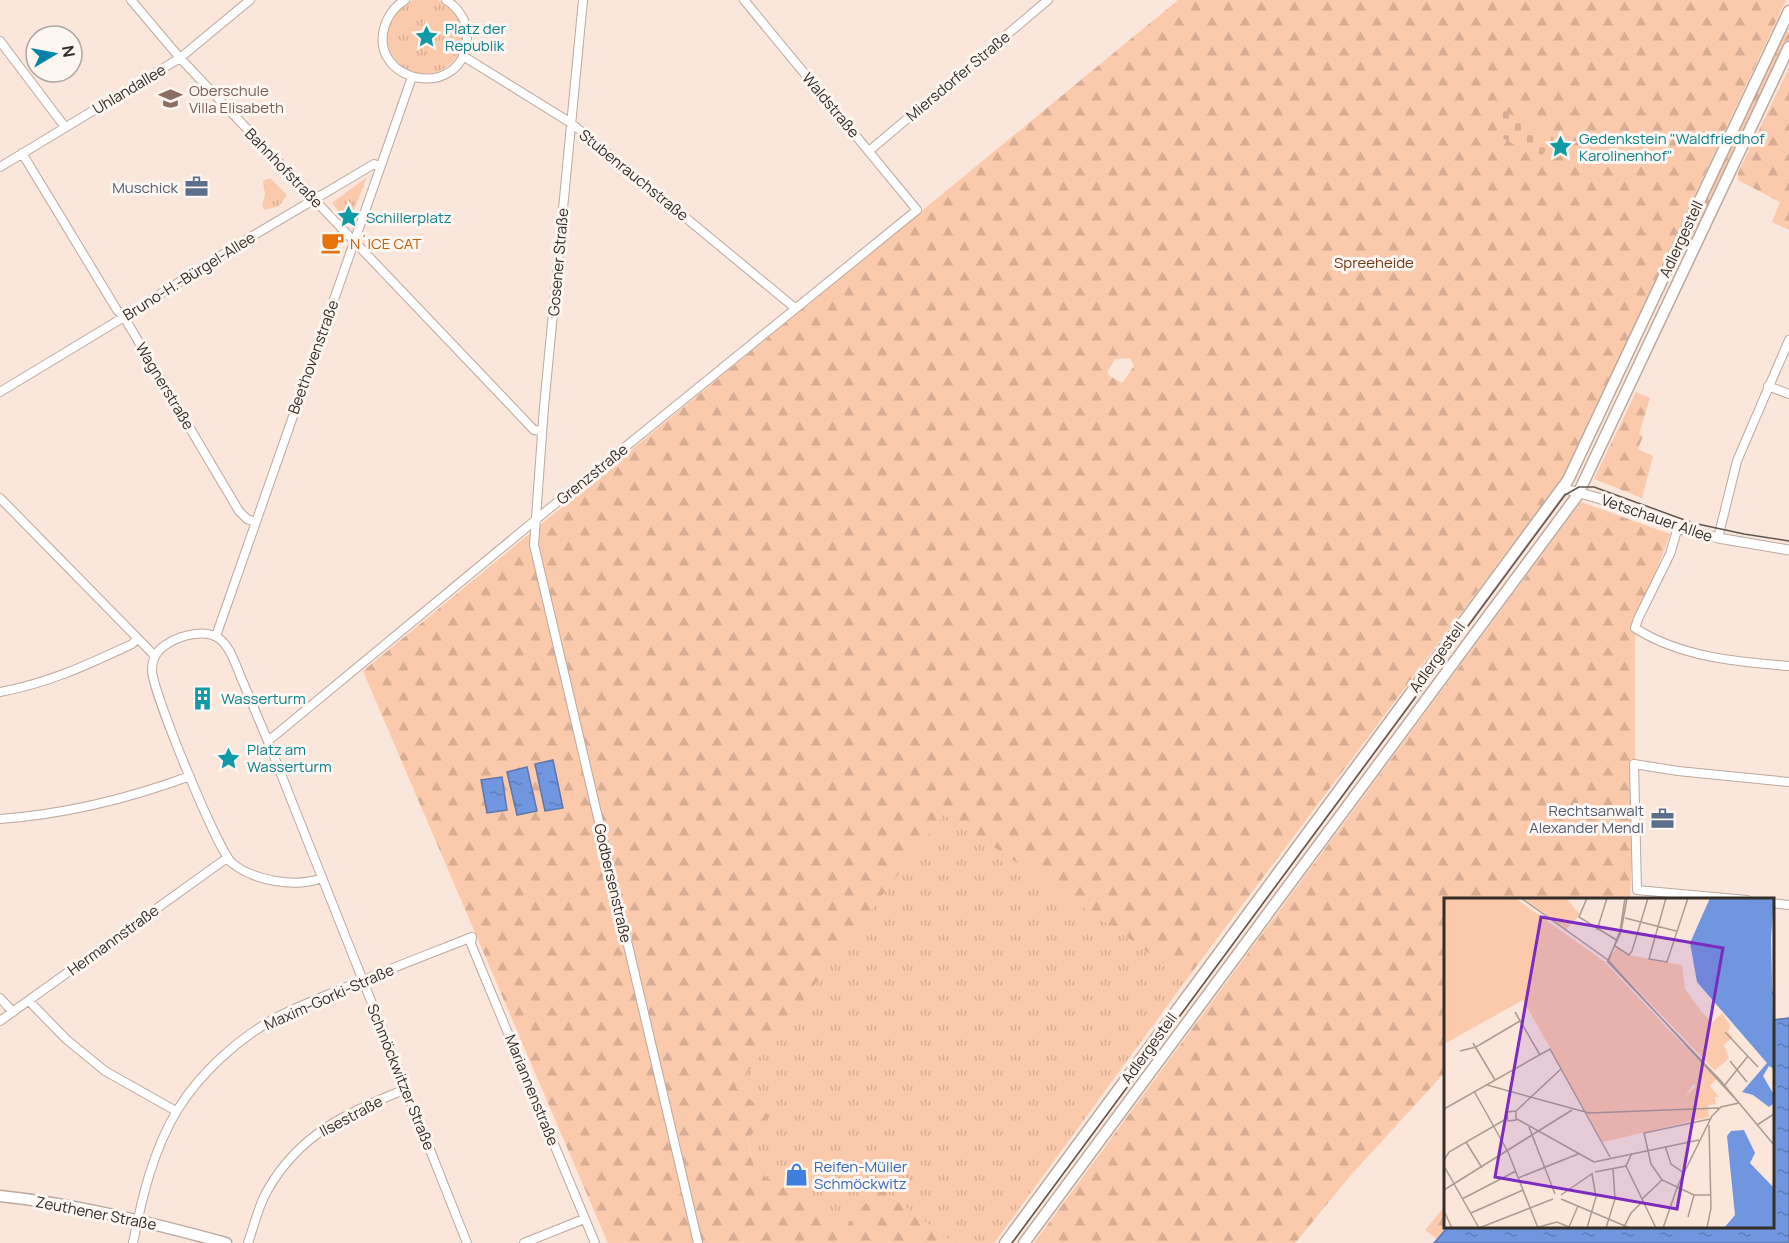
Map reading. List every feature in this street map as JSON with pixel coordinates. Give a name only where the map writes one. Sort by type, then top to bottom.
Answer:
[{"type":"main road","name":"Adlergestell","points":[[1005,1243],[1562,488],[1574,468],[1676,249],[1788,18]]},
{"type":"main road","name":"Adlergestell","points":[[1024,1243],[1579,492],[1789,47]]},
{"type":"main road","points":[[1676,249],[1690,256]]},
{"type":"main road","name":"Zeuthener Straße","points":[[0,1196],[61,1205],[226,1243]]},
{"type":"street","name":"Bahnhofstraße","points":[[131,0],[180,57],[354,242],[534,430],[542,431]]},
{"type":"street","name":"Uhlandallee","points":[[0,166],[180,57],[250,0]]},
{"type":"street","points":[[401,1],[387,18],[383,42],[388,58],[394,66],[412,78],[421,80],[439,78],[451,71],[463,56],[467,45],[466,26],[460,14],[446,0]]},
{"type":"street","name":"Gosener Straße","points":[[534,523],[583,0]]},
{"type":"street","name":"Waldstraße","points":[[744,0],[917,210]]},
{"type":"street","name":"Miersdorfer Straße","points":[[869,151],[1048,0]]},
{"type":"street","points":[[0,41],[64,127]]},
{"type":"street","name":"Stubenrauchstraße","points":[[463,56],[571,123],[795,308]]},
{"type":"street","name":"Beethovenstraße","points":[[216,636],[412,78]]},
{"type":"street","name":"Wagnerstraße","points":[[22,153],[117,310],[124,317],[239,511],[247,519],[255,522]]},
{"type":"street","name":"Bruno-H.-Bürgel-Allee","points":[[0,392],[239,244],[374,164],[380,166]]},
{"type":"street","name":"Grenzstraße","points":[[268,740],[917,210]]},
{"type":"street","points":[[1718,538],[1737,461],[1789,340]]},
{"type":"street","points":[[1768,386],[1789,394]]},
{"type":"street","name":"Vetschauer Allee","points":[[1562,488],[1718,538],[1789,550]]},
{"type":"street","points":[[0,498],[155,656]]},
{"type":"street","name":"Godbersenstraße","points":[[534,523],[535,554],[698,1243]]},
{"type":"street","points":[[1678,527],[1670,554],[1635,628],[1667,643],[1701,654],[1743,662],[1789,666]]},
{"type":"street","points":[[216,636],[195,634],[176,639],[160,648],[155,656],[152,674],[190,776],[227,858],[245,872],[262,879],[288,882],[322,878]]},
{"type":"street","name":"Schmöckwitzer Straße","points":[[216,636],[224,642],[230,653],[268,740],[322,878],[358,982],[406,1089],[467,1243]]},
{"type":"street","points":[[0,692],[29,687],[70,673],[132,644],[136,639]]},
{"type":"street","points":[[1725,898],[1637,890],[1634,764],[1687,772],[1789,782]]},
{"type":"street","points":[[0,819],[95,806],[190,776]]},
{"type":"street","name":"Hermannstraße","points":[[0,1021],[227,858]]},
{"type":"street","points":[[1774,903],[1789,904]]},
{"type":"street","name":"Maxim-Gorki-Straße","points":[[133,1243],[146,1182],[176,1111],[202,1078],[242,1040],[277,1018],[358,982],[472,937]]},
{"type":"street","name":"Mariannenstraße","points":[[472,937],[471,944],[594,1243]]},
{"type":"street","points":[[0,998],[13,1012]]},
{"type":"street","points":[[29,1001],[66,1039],[99,1066],[117,1079],[176,1111]]},
{"type":"street","name":"Ilsestraße","points":[[248,1243],[267,1192],[285,1164],[303,1146],[319,1131],[340,1118],[406,1089]]},
{"type":"street","points":[[524,1243],[584,1219]]},
{"type":"green space","name":"Platz der Republik","points":[[418,-1],[432,-1],[446,4],[457,15],[462,29],[462,43],[457,57],[446,68],[425,74],[410,71],[398,63],[390,51],[387,36],[390,21],[398,9]]},
{"type":"green space","name":"Spreeheide","points":[[1178,0],[1786,0],[1563,477],[1186,980],[1110,925],[944,814],[736,1088],[770,1116],[747,1139],[755,1170],[846,1227],[879,1187],[953,1243],[608,1243],[363,671]],"holes":[[[1130,358],[1134,366],[1122,383],[1107,373],[1115,359]]]},
{"type":"green space","points":[[1784,29],[1789,32],[1789,39],[1690,248],[1687,243],[1697,224],[1696,214]]},
{"type":"green space","points":[[1789,68],[1789,230],[1772,222],[1780,202],[1738,180],[1738,173]]},
{"type":"green space","points":[[1503,110],[1554,138],[1540,159],[1495,134]]},
{"type":"green space","points":[[367,177],[350,220],[347,221],[332,203]]},
{"type":"green space","points":[[270,178],[287,195],[279,206],[264,210],[262,205],[265,195],[263,181]]},
{"type":"green space","points":[[1636,392],[1650,398],[1639,434],[1643,436],[1638,449],[1653,456],[1642,498],[1594,479]]},
{"type":"green space","points":[[1581,502],[1670,534],[1635,628],[1635,793],[1630,898],[1444,898],[1444,1073],[1351,1175],[1295,1243],[1034,1243]]},
{"type":"green space","points":[[944,814],[1110,925],[1186,980],[994,1243],[953,1243],[879,1187],[846,1228],[755,1170],[735,1088]]},
{"type":"green space","points":[[1444,1207],[1444,1228],[1447,1228],[1437,1239],[1425,1230]]},
{"type":"water","points":[[553,760],[563,808],[545,811],[535,764]]},
{"type":"water","points":[[527,767],[537,811],[517,815],[507,772]]},
{"type":"water","points":[[502,777],[507,810],[487,813],[481,780]]},
{"type":"water","points":[[1789,1018],[1789,1243],[1434,1243],[1447,1228],[1774,1228],[1774,1020]]},
{"type":"tram line","points":[[1012,1243],[1565,495],[1579,487],[1594,487],[1693,523],[1789,541]]},
{"type":"place","name":"Platz der Republik","points":[[427,37]]},
{"type":"place","name":"Oberschule Villa Elisabeth","points":[[171,99]]},
{"type":"place","name":"Gedenkstein \"Waldfriedhof Karolinenhof\"","points":[[1561,147]]},
{"type":"place","name":"Muschick","points":[[196,187]]},
{"type":"place","name":"Schillerplatz","points":[[348,217]]},
{"type":"place","name":"N´ICE CAT","points":[[332,243]]},
{"type":"place","name":"Wasserturm","points":[[203,698]]},
{"type":"place","name":"Platz am Wasserturm","points":[[229,758]]},
{"type":"place","name":"Rechtsanwalt Alexander Mendl","points":[[1662,819]]},
{"type":"place","name":"Reifen-Müller Schmöckwitz","points":[[796,1175]]}]
